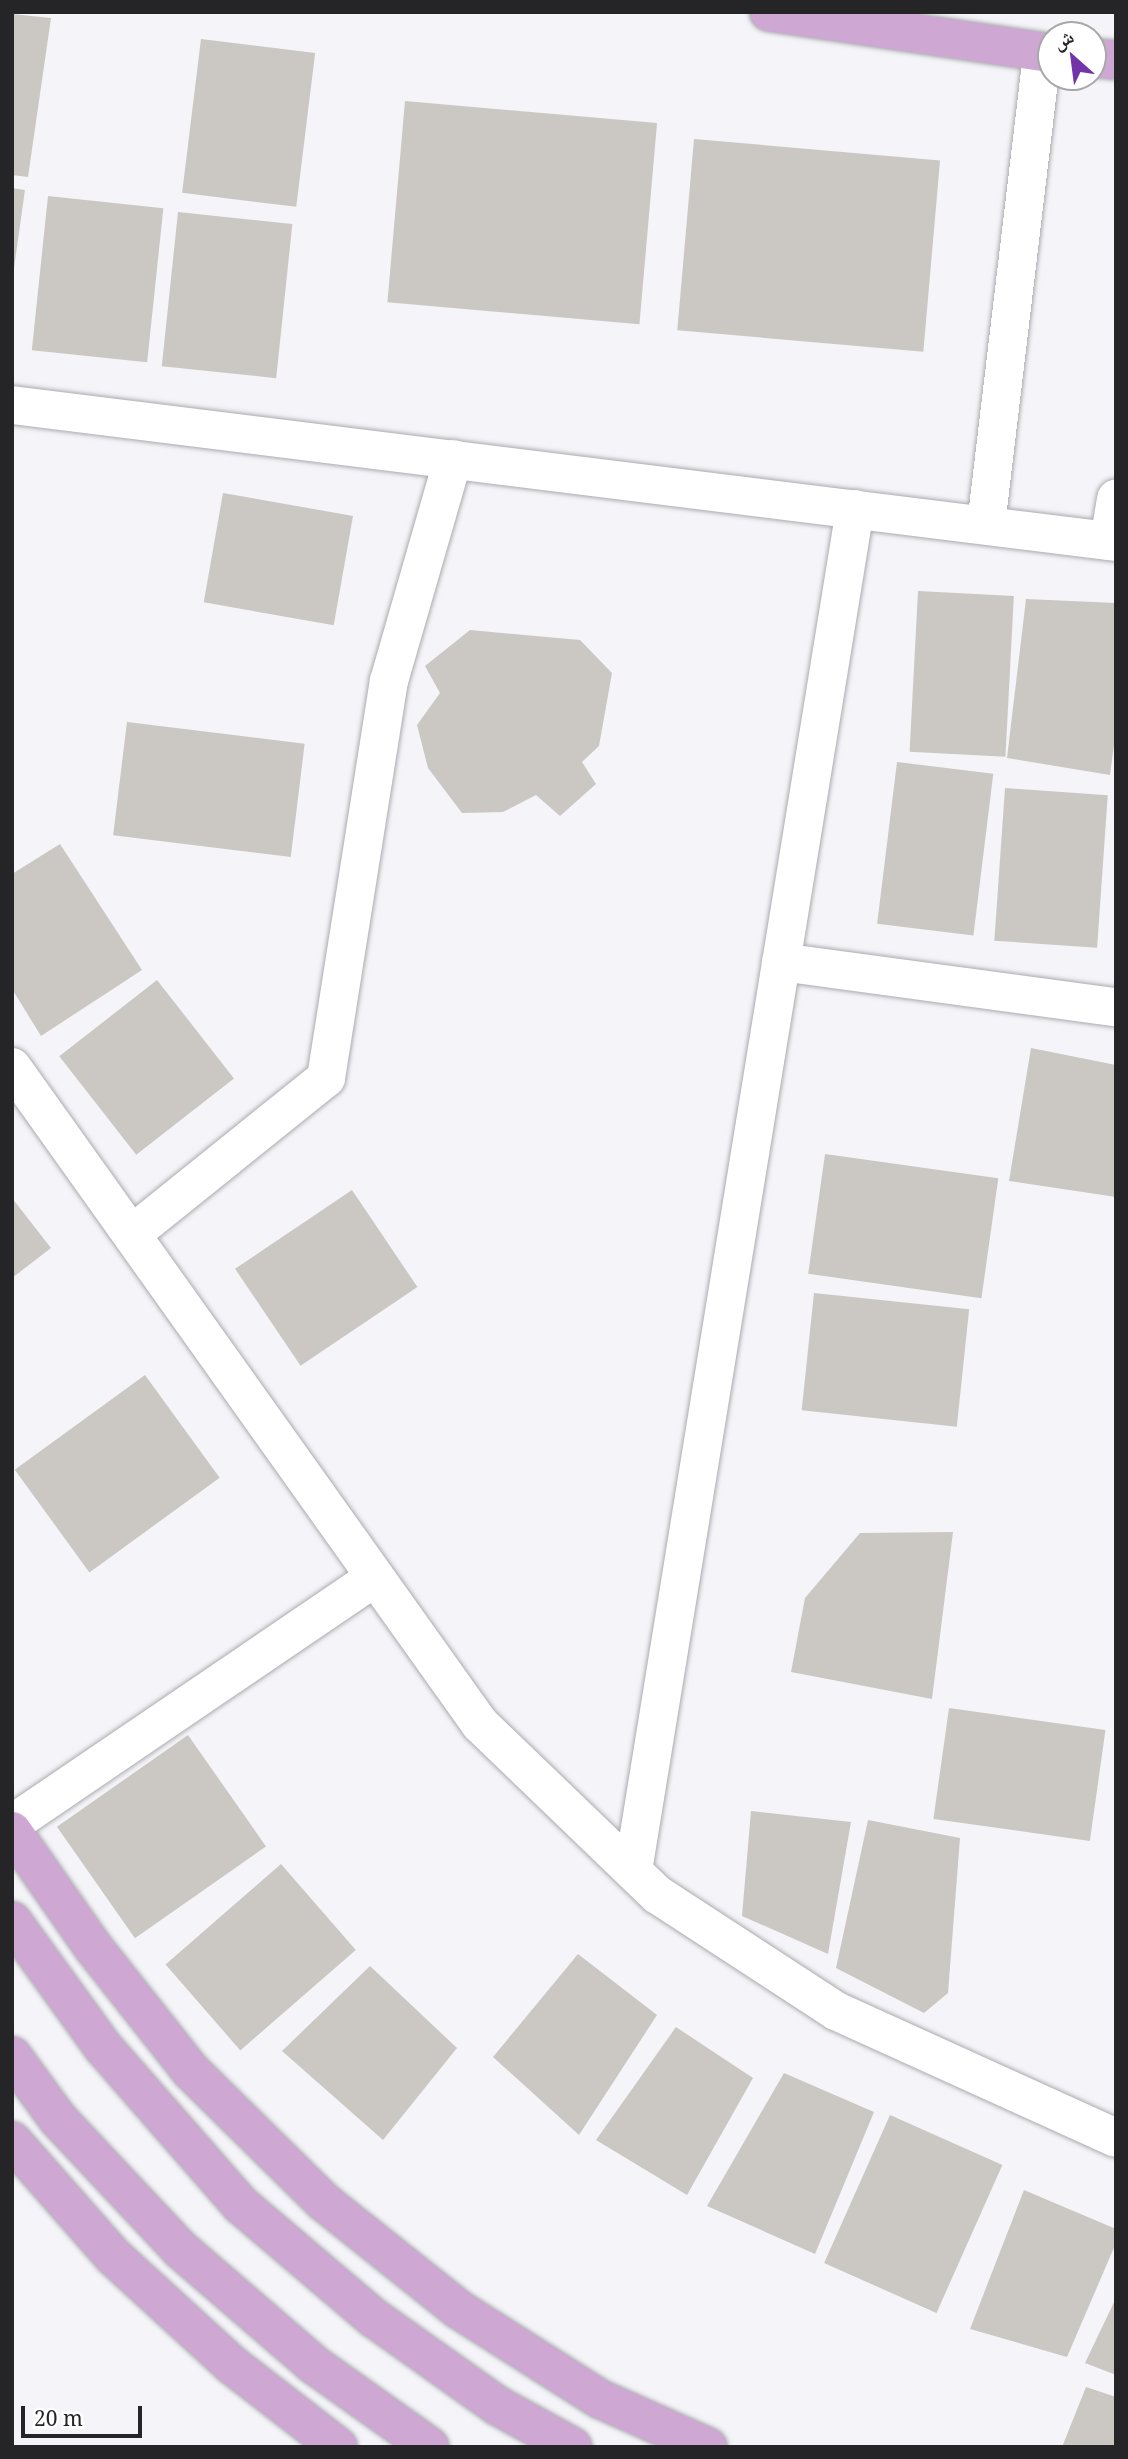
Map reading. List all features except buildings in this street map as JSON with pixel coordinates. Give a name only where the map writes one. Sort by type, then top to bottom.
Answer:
[{"type":"main road","points":[[769,12],[1037,51]]},
{"type":"main road","points":[[12,1831],[93,1947],[191,2071],[324,2202],[458,2309],[600,2399],[708,2447]]},
{"type":"main road","points":[[12,1921],[103,2047],[241,2205],[374,2318],[498,2406],[573,2447]]},
{"type":"main road","points":[[12,2056],[58,2119],[180,2249],[313,2364],[430,2447]]},
{"type":"main road","points":[[12,2141],[113,2256],[232,2365],[338,2447]]},
{"type":"street","points":[[986,525],[1042,91]]},
{"type":"street","points":[[12,405],[1112,542],[1116,499]]},
{"type":"street","points":[[132,1234],[326,1078],[389,681],[453,459]]},
{"type":"street","points":[[633,1871],[855,509]]},
{"type":"street","points":[[781,962],[1116,1007]]},
{"type":"street","points":[[12,1068],[480,1724],[659,1895],[836,2011],[1115,2128]]},
{"type":"street","points":[[12,1824],[376,1577]]}]
